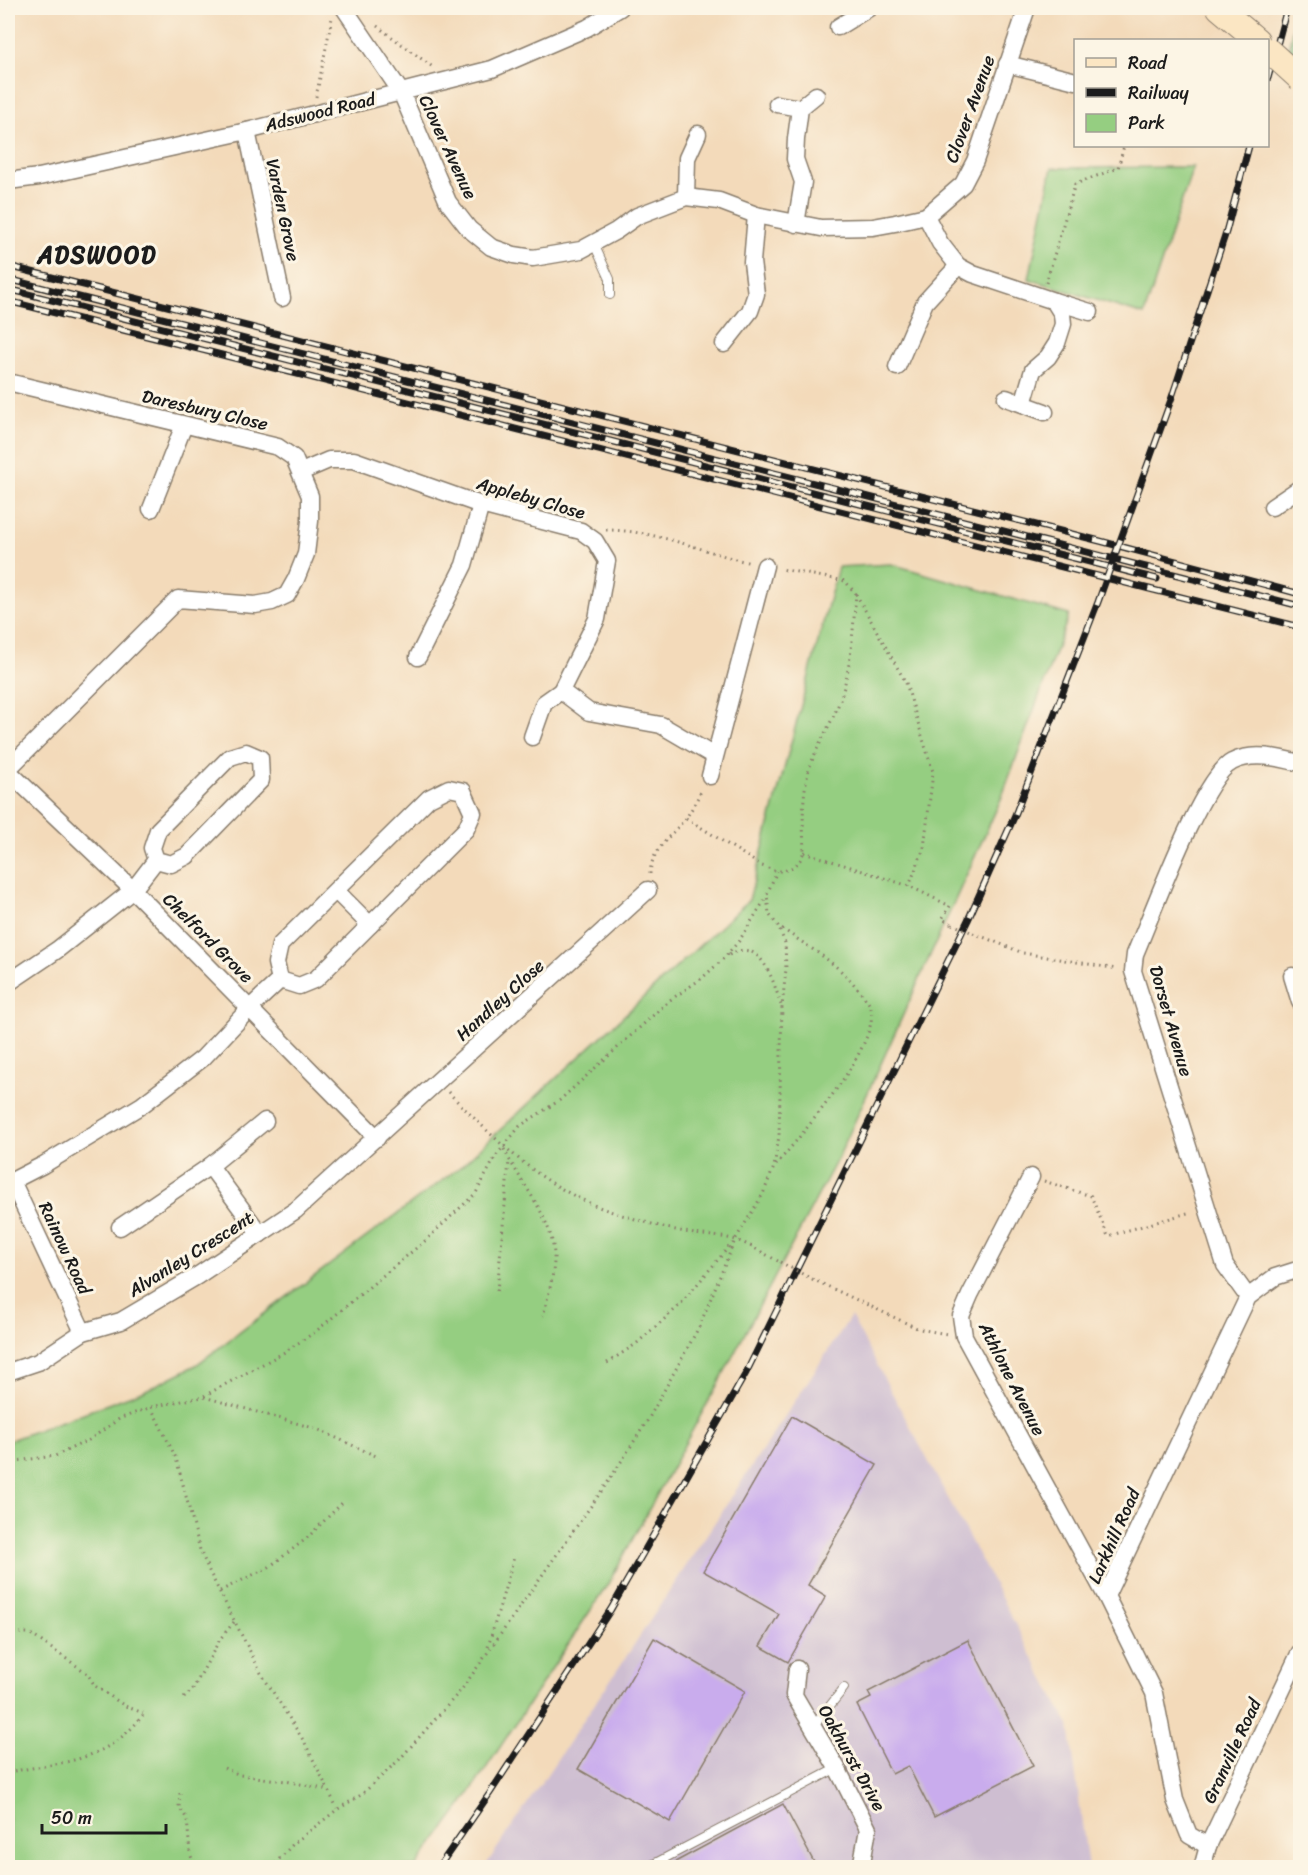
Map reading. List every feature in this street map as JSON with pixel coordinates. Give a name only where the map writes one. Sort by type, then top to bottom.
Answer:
[{"type":"street","name":"Clover Avenue","points":[[344,8],[401,92],[448,202],[469,229],[491,247],[514,255],[533,258],[581,250],[616,231],[637,216],[686,197],[719,201],[756,214],[821,228],[873,227],[926,216],[951,197],[963,184],[975,161],[1027,8]]},
{"type":"street","name":"Adswood Road","points":[[8,181],[39,177],[247,131],[492,69],[587,28],[620,8]]},
{"type":"street","points":[[838,27],[851,12],[869,8]]},
{"type":"street","points":[[1219,8],[1250,34]]},
{"type":"street","points":[[1269,51],[1300,79]]},
{"type":"street","points":[[1007,64],[1074,81]]},
{"type":"street","points":[[796,224],[803,182],[795,159],[795,139],[800,108],[816,95]]},
{"type":"street","points":[[777,104],[800,108]]},
{"type":"street","name":"Varden Grove","points":[[247,131],[282,298]]},
{"type":"street","points":[[686,197],[687,158],[698,134]]},
{"type":"street","points":[[724,344],[750,311],[756,294],[752,262],[756,214]]},
{"type":"street","points":[[926,216],[940,243],[958,266],[973,274],[1090,312]]},
{"type":"street","points":[[897,367],[925,302],[958,266]]},
{"type":"street","points":[[1023,404],[1033,370],[1048,357],[1057,343],[1063,324],[1062,314],[1048,299]]},
{"type":"street","name":"Daresbury Close","points":[[8,382],[278,447],[294,458],[310,496],[306,554],[287,594],[272,602],[255,604],[178,599],[8,770]]},
{"type":"street","points":[[1006,398],[1045,412]]},
{"type":"street","points":[[151,509],[184,425]]},
{"type":"street","name":"Appleby Close","points":[[301,472],[329,460],[354,460],[481,505],[581,531],[595,541],[607,561],[597,619],[561,691],[544,702],[532,737]]},
{"type":"street","points":[[1272,507],[1300,488]]},
{"type":"street","points":[[418,657],[464,565],[481,505]]},
{"type":"street","points":[[710,776],[765,566]]},
{"type":"street","points":[[561,691],[589,712],[661,725],[714,756]]},
{"type":"street","points":[[246,752],[260,758],[261,780],[187,856],[171,864],[156,860],[152,848],[158,830],[212,774],[232,755],[246,752]]},
{"type":"street","name":"Dorset Avenue","points":[[1248,1297],[1225,1265],[1133,971],[1135,954],[1190,825],[1211,784],[1232,762],[1253,756],[1300,763]]},
{"type":"street","name":"Chelford Grove","points":[[8,770],[133,890],[377,1137]]},
{"type":"street","points":[[449,788],[463,791],[472,813],[466,829],[316,979],[299,986],[280,980],[276,963],[280,945],[429,798],[449,788]]},
{"type":"street","points":[[8,983],[57,950],[133,890],[156,860]]},
{"type":"street","name":"Handley Close","points":[[377,1137],[648,890]]},
{"type":"street","points":[[336,891],[370,925]]},
{"type":"street","points":[[1292,976],[1300,1002]]},
{"type":"street","points":[[10,1182],[43,1165],[142,1105],[203,1058],[280,980]]},
{"type":"street","points":[[120,1227],[210,1166],[265,1121]]},
{"type":"street","name":"Alvanley Crescent","points":[[8,1372],[38,1362],[83,1332],[121,1321],[197,1276],[296,1210],[377,1137]]},
{"type":"street","points":[[210,1166],[260,1234]]},
{"type":"street","name":"Athlone Avenue","points":[[1031,1177],[961,1316],[964,1336],[1106,1596]]},
{"type":"street","name":"Rainow Road","points":[[10,1182],[83,1332]]},
{"type":"street","name":"Larkhill Road","points":[[1208,1846],[1189,1834],[1175,1800],[1154,1693],[1106,1596],[1248,1297],[1275,1277],[1300,1269]]},
{"type":"street","name":"Granville Road","points":[[1202,1868],[1208,1846],[1300,1652]]},
{"type":"street","name":"Oakhurst Drive","points":[[797,1669],[794,1695],[837,1768],[868,1829],[861,1868]]},
{"type":"lane","points":[[594,243],[610,279],[610,295]]},
{"type":"lane","points":[[813,1728],[844,1688]]},
{"type":"lane","points":[[646,1868],[837,1768]]},
{"type":"path","points":[[312,114],[334,8]]},
{"type":"path","points":[[370,21],[450,80]]},
{"type":"path","points":[[1048,299],[1075,184],[1118,168],[1124,147]]},
{"type":"path","points":[[588,534],[599,530],[628,530],[685,544],[713,554],[845,581],[856,594],[906,683],[933,772],[924,848],[909,886]]},
{"type":"path","points":[[686,818],[762,866],[784,871],[793,867],[800,860],[804,852],[805,790],[812,762],[831,725],[842,696],[849,668],[856,594]]},
{"type":"path","points":[[648,890],[650,863],[667,837],[686,818],[710,776]]},
{"type":"path","points":[[804,852],[909,886],[950,906],[942,919],[1009,949],[1133,971]]},
{"type":"path","points":[[8,1462],[55,1456],[89,1440],[119,1419],[151,1407],[202,1396],[283,1353],[315,1332],[426,1240],[476,1193],[496,1156],[520,1126],[560,1100],[670,1000],[701,979],[724,957],[739,941],[767,896],[777,871]]},
{"type":"path","points":[[271,1868],[294,1843],[338,1809],[361,1795],[399,1761],[462,1689],[610,1479],[649,1418],[699,1327],[735,1240],[763,1194],[774,1167],[780,1118],[782,1008],[786,969],[785,943],[770,914],[767,896]]},
{"type":"path","points":[[774,1167],[818,1115],[858,1055],[872,1023],[870,1006],[853,982],[829,959],[804,945],[778,926]]},
{"type":"path","points":[[724,957],[741,951],[753,953],[761,959],[770,974],[782,1008]]},
{"type":"path","points":[[438,1082],[504,1147],[533,1171],[573,1196],[629,1218],[693,1234],[735,1240],[919,1329],[964,1336]]},
{"type":"path","points":[[504,1147],[544,1219],[552,1243],[554,1260],[543,1316]]},
{"type":"path","points":[[497,1291],[509,1159]]},
{"type":"path","points":[[1031,1177],[1091,1196],[1108,1236],[1207,1208]]},
{"type":"path","points":[[607,1363],[636,1344],[679,1306],[735,1240]]},
{"type":"path","points":[[202,1396],[317,1429],[376,1456]]},
{"type":"path","points":[[151,1407],[177,1458],[200,1550],[261,1673],[305,1743],[338,1809]]},
{"type":"path","points":[[220,1591],[269,1567],[306,1539],[343,1502]]},
{"type":"path","points":[[487,1651],[514,1557]]},
{"type":"path","points":[[184,1698],[193,1689],[220,1639],[234,1622]]},
{"type":"path","points":[[8,1635],[29,1633],[87,1673],[95,1686],[125,1706],[143,1714],[119,1741],[92,1755],[8,1772]]},
{"type":"path","points":[[224,1768],[240,1775],[286,1781],[328,1790]]},
{"type":"path","points":[[180,1793],[179,1807],[187,1819],[190,1853],[195,1868]]},
{"type":"shaded area","points":[[851,1316],[1069,1725],[1088,1867],[484,1868],[626,1657]]},
{"type":"green space","points":[[1297,8],[1300,8],[1300,60],[1288,49]]},
{"type":"green space","points":[[1193,167],[1144,315],[1029,279],[1052,168]]},
{"type":"green space","points":[[891,564],[1069,615],[1001,799],[840,1154],[725,1371],[608,1584],[465,1800],[416,1867],[8,1867],[8,1441],[148,1389],[196,1365],[460,1167],[749,900],[838,567]]},
{"type":"building","points":[[792,1416],[877,1465],[808,1585],[826,1596],[788,1662],[760,1646],[779,1614],[703,1571]]},
{"type":"building","points":[[654,1638],[745,1691],[670,1822],[578,1769]]},
{"type":"building","points":[[968,1640],[1033,1766],[934,1817],[908,1766],[892,1774],[857,1705],[871,1698],[868,1692]]},
{"type":"building","points":[[783,1804],[817,1868],[664,1868]]},
{"type":"railway","points":[[1269,74],[1287,8]]},
{"type":"railway","points":[[438,1868],[611,1609],[746,1373],[968,920],[1015,815],[1098,602],[1172,397],[1226,232],[1249,147]]},
{"type":"railway","points":[[8,266],[1100,541],[1300,594]]},
{"type":"railway","points":[[8,279],[1300,606]]},
{"type":"railway","points":[[8,289],[1157,579]]},
{"type":"railway","points":[[8,301],[1300,627]]},
{"type":"district","name":"ADSWOOD","points":[[97,255]]}]
